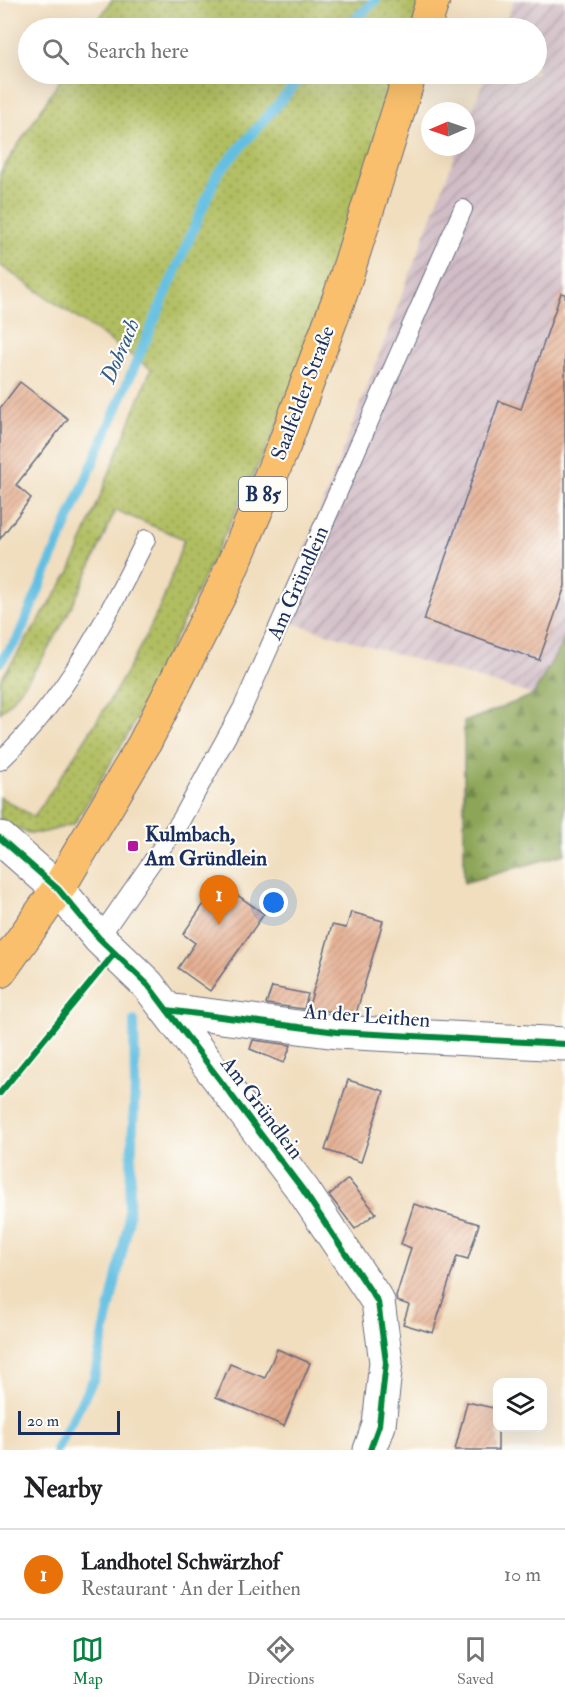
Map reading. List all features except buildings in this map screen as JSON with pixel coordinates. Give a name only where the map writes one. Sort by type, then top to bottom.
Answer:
[{"type":"main road","points":[[427,18],[433,0]]},
{"type":"main road","name":"Saalfelder Straße","points":[[58,889],[144,744],[225,586],[284,445],[341,293],[407,84]]},
{"type":"main road","name":"B 85","points":[[0,971],[58,889]]},
{"type":"street","name":"Am Gründlein","points":[[0,838],[58,889],[99,938],[148,985],[303,1190],[378,1302],[386,1362],[379,1425],[370,1450]]},
{"type":"street","name":"An der Leithen","points":[[166,1010],[337,1032],[565,1044]]},
{"type":"lane","name":"Am Gründlein","points":[[99,938],[181,820],[243,706],[463,209]]},
{"type":"lane","points":[[0,761],[19,743],[71,676],[112,607],[146,540]]},
{"type":"shaded area","points":[[514,0],[565,0],[565,638],[533,695],[279,619],[455,156],[475,156],[475,103],[482,84],[547,84],[547,18],[507,18]]},
{"type":"green space","points":[[112,0],[433,0],[427,18],[100,18]]},
{"type":"green space","points":[[58,84],[407,84],[341,293],[131,729],[74,824],[36,833],[29,833],[0,820],[0,797],[34,817],[135,657],[163,600],[184,539],[115,510],[80,590],[51,644],[18,693],[0,713],[0,681],[70,572],[151,369],[0,265],[0,173]]},
{"type":"green space","points":[[565,638],[565,854],[464,883],[464,722],[533,695]]},
{"type":"waterway","name":"Dobrach","points":[[356,18],[376,0]]},
{"type":"waterway","name":"Dobrach","points":[[0,662],[17,640],[217,174],[295,84]]},
{"type":"waterway","points":[[56,1450],[94,1378],[128,1225],[135,1087],[134,1021]]},
{"type":"cycle path","points":[[0,838],[58,889],[99,938],[148,985],[303,1190],[378,1302],[386,1362],[379,1425],[370,1450]]},
{"type":"cycle path","points":[[0,1093],[114,954]]},
{"type":"cycle path","points":[[167,1010],[337,1032],[565,1044]]},
{"type":"place","name":"Kulmbach, Am Gründlein","points":[[133,846]]},
{"type":"place","name":"Landhotel Schwärzhof","points":[[219,925]]}]
